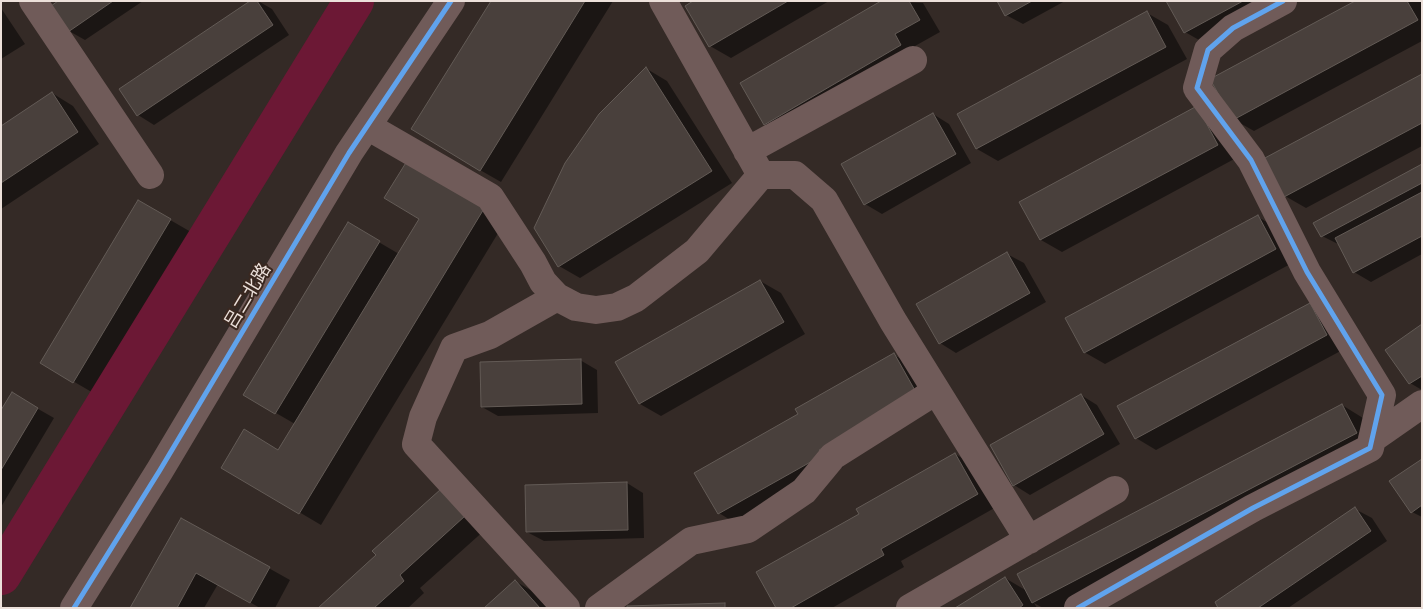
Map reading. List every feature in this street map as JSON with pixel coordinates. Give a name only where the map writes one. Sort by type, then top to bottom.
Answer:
[{"type":"street","points":[[33,1],[150,176]]},
{"type":"street","name":"吕二北路","points":[[74,608],[368,126],[451,1]]},
{"type":"street","points":[[663,1],[761,175]]},
{"type":"street","points":[[1078,608],[1253,508],[1370,448],[1382,395],[1307,272],[1251,160],[1197,88],[1208,50],[1233,28],[1283,1]]},
{"type":"street","points":[[748,151],[913,60]]},
{"type":"street","points":[[368,126],[490,197],[533,263],[543,282],[557,297],[576,307],[596,310],[617,307],[636,298],[697,252],[761,175],[795,174],[824,200],[893,321],[1029,540]]},
{"type":"street","points":[[557,297],[490,335],[454,348],[423,417],[416,444],[566,608]]},
{"type":"street","points":[[599,608],[691,541],[748,529],[804,490],[833,456],[936,391]]},
{"type":"street","points":[[1372,439],[1422,404]]},
{"type":"street","points":[[910,608],[1115,490]]},
{"type":"building","points":[[58,1],[113,1],[68,32],[51,6]]},
{"type":"building","points":[[250,1],[257,1],[273,25],[137,116],[119,89]]},
{"type":"building","points":[[491,1],[585,1],[480,171],[411,129]]},
{"type":"building","points":[[693,1],[788,1],[709,47],[685,6]]},
{"type":"building","points":[[881,1],[909,1],[920,20],[895,34],[901,45],[764,125],[740,83]]},
{"type":"building","points":[[997,1],[1032,1],[1005,16]]},
{"type":"building","points":[[1166,1],[1243,1],[1184,33]]},
{"type":"building","points":[[1355,1],[1407,1],[1418,20],[1233,120],[1210,79]]},
{"type":"building","points":[[1147,11],[1166,47],[976,149],[957,114]]},
{"type":"building","points":[[646,67],[712,171],[558,267],[534,228],[565,163],[599,114]]},
{"type":"building","points":[[1422,74],[1422,123],[1284,197],[1263,159]]},
{"type":"building","points":[[52,92],[78,132],[1,183],[1,126]]},
{"type":"building","points":[[1197,106],[1218,145],[1040,240],[1019,202]]},
{"type":"building","points":[[933,113],[956,154],[864,205],[841,164]]},
{"type":"building","points":[[407,161],[485,207],[299,514],[221,468],[244,429],[278,450],[419,219],[384,198]]},
{"type":"building","points":[[1422,164],[1422,183],[1321,237],[1313,223]]},
{"type":"building","points":[[1422,192],[1422,236],[1353,273],[1335,238]]},
{"type":"building","points":[[138,200],[171,219],[73,383],[40,363]]},
{"type":"building","points":[[1258,215],[1276,249],[1084,353],[1065,318]]},
{"type":"building","points":[[348,222],[380,241],[275,414],[243,395]]},
{"type":"building","points":[[1007,252],[1030,293],[939,344],[916,304]]},
{"type":"building","points":[[760,280],[784,322],[639,404],[615,362]]},
{"type":"building","points":[[1310,303],[1327,335],[1135,439],[1117,406]]},
{"type":"building","points":[[1422,324],[1422,376],[1409,384],[1385,350]]},
{"type":"building","points":[[894,353],[917,394],[819,450],[823,455],[718,514],[694,473],[798,414],[795,409]]},
{"type":"building","points":[[581,359],[582,404],[481,407],[480,362]]},
{"type":"building","points":[[12,392],[38,408],[1,470],[1,410]]},
{"type":"building","points":[[1081,394],[1104,434],[1013,486],[990,445]]},
{"type":"building","points":[[1342,404],[1357,433],[1032,603],[1017,574]]},
{"type":"building","points":[[955,453],[978,494],[881,549],[884,555],[791,608],[776,608],[756,572],[859,514],[856,509]]},
{"type":"building","points":[[1422,459],[1422,505],[1411,513],[1389,481]]},
{"type":"building","points":[[627,482],[628,530],[526,532],[525,485]]},
{"type":"building","points":[[441,489],[465,516],[400,575],[404,581],[374,608],[318,608],[376,555],[372,551]]},
{"type":"building","points":[[1355,507],[1371,531],[1258,608],[1218,608],[1215,602]]},
{"type":"building","points":[[181,518],[270,567],[250,603],[196,573],[177,608],[130,608]]},
{"type":"building","points":[[1005,577],[1023,605],[1019,608],[955,608]]},
{"type":"building","points":[[515,580],[540,608],[484,608]]},
{"type":"building","points":[[725,603],[725,608],[627,608],[627,606]]},
{"type":"waterway","points":[[1,575],[354,1]]},
{"type":"cycle path","points":[[74,608],[160,470],[349,153],[451,1]]},
{"type":"cycle path","points":[[1078,608],[1253,508],[1370,448],[1382,395],[1307,272],[1251,160],[1197,88],[1208,50],[1233,28],[1283,1]]}]
